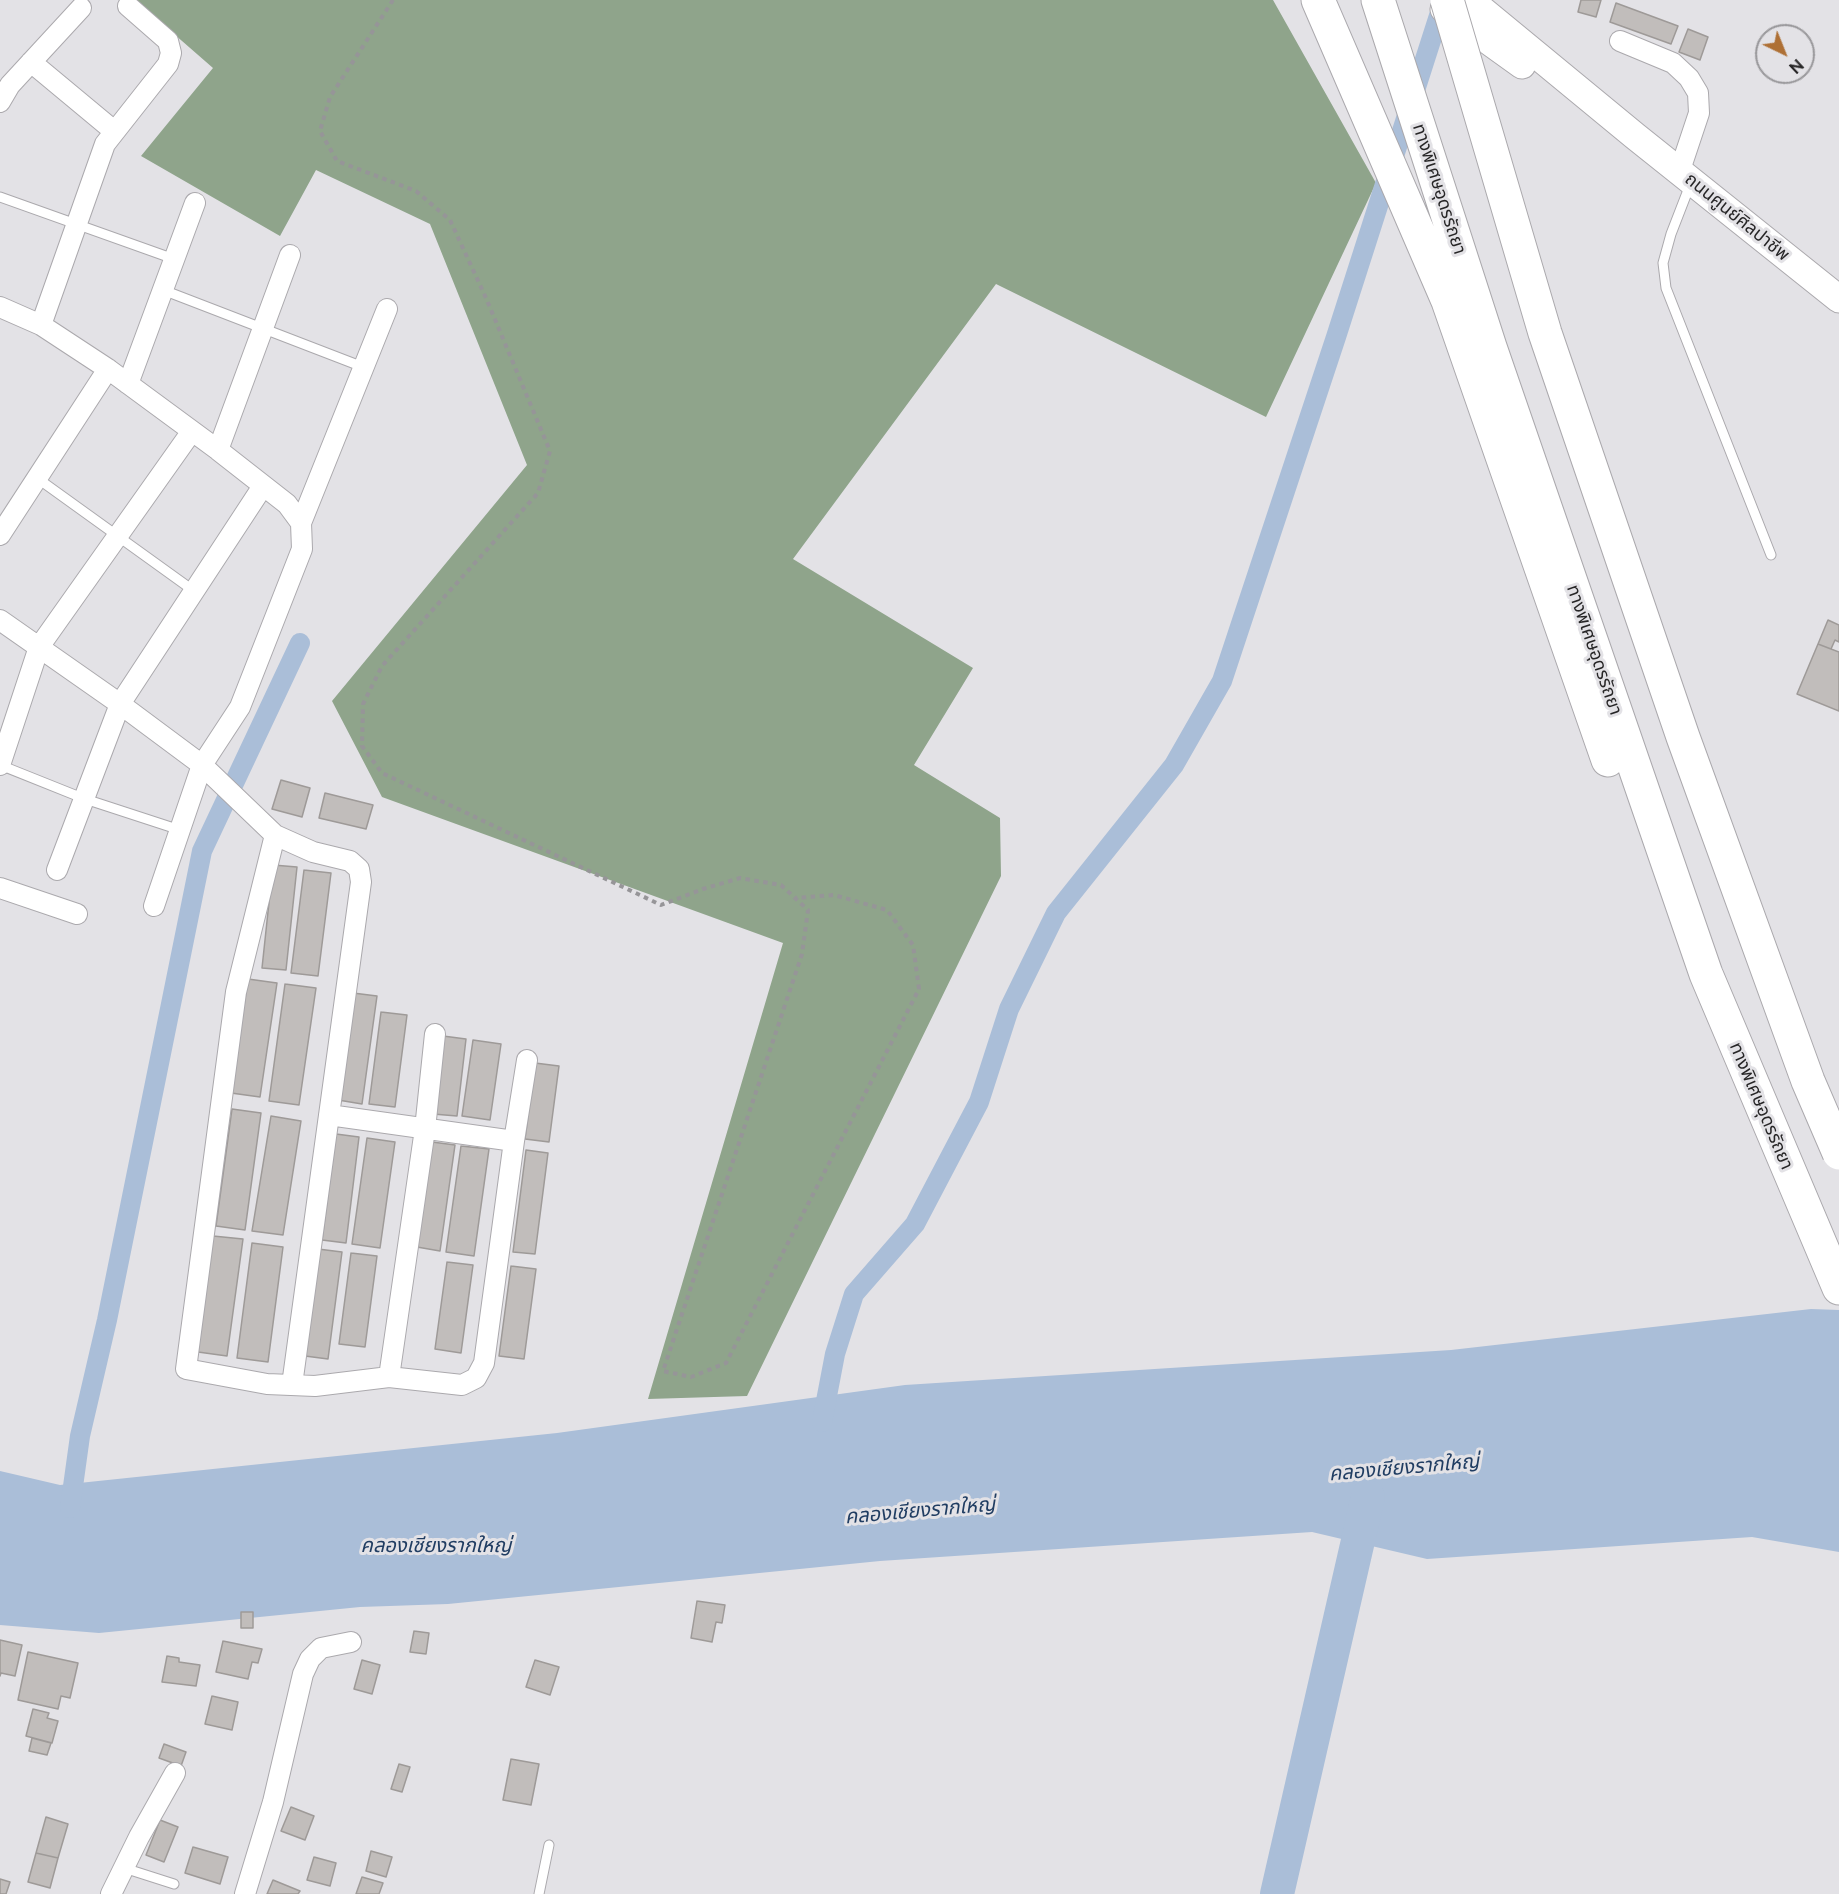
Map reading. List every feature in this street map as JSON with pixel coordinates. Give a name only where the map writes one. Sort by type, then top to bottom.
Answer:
[{"type":"highway","points":[[1318,0],[1448,301],[1602,745],[1645,851],[1706,974]]},
{"type":"highway","name":"ทางพิเศษอุดรรัถยา","points":[[1378,0],[1490,347],[1706,974],[1839,1288]]},
{"type":"highway","points":[[1447,0],[1548,344],[1683,737],[1808,1081],[1839,1153]]},
{"type":"main road","name":"ถนนศูนย์ศิลปาชีพ","points":[[1432,0],[1533,72],[1635,136]]},
{"type":"main road","name":"ถนนศูนย์ศิลปาชีพ","points":[[1470,0],[1839,299]]},
{"type":"street","points":[[41,325],[105,144],[168,64],[171,53],[168,41],[128,6]]},
{"type":"street","points":[[0,102],[9,85],[81,8]]},
{"type":"street","points":[[1620,41],[1673,63],[1689,78],[1698,93],[1699,113],[1686,175]]},
{"type":"street","points":[[31,62],[114,131]]},
{"type":"street","points":[[128,384],[195,203]]},
{"type":"street","points":[[218,450],[290,255]]},
{"type":"street","points":[[0,307],[41,325],[108,369],[287,504],[301,523]]},
{"type":"street","points":[[154,906],[202,765],[240,706],[302,549],[301,523],[387,309]]},
{"type":"street","points":[[0,535],[108,369]]},
{"type":"street","points":[[0,765],[5,736],[39,647],[192,431]]},
{"type":"street","points":[[57,870],[120,704],[263,486]]},
{"type":"street","points":[[0,620],[202,765],[275,835],[313,852],[350,861],[359,869],[361,882],[292,1385]]},
{"type":"street","points":[[275,835],[236,992],[186,1369],[267,1384],[315,1386],[389,1377],[462,1385],[476,1378],[484,1363],[527,1060]]},
{"type":"street","points":[[0,888],[77,914]]},
{"type":"street","points":[[389,1377],[425,1129],[435,1034]]},
{"type":"street","points":[[329,1115],[514,1141]]},
{"type":"street","points":[[245,1894],[273,1802],[303,1674],[310,1659],[321,1648],[351,1642]]},
{"type":"street","points":[[111,1894],[175,1773]]},
{"type":"lane","points":[[1686,175],[1663,263],[1666,288],[1771,555]]},
{"type":"lane","points":[[0,197],[174,259]]},
{"type":"lane","points":[[163,290],[363,367]]},
{"type":"lane","points":[[37,478],[194,591]]},
{"type":"lane","points":[[0,765],[85,799],[180,830]]},
{"type":"lane","points":[[539,1894],[549,1845]]},
{"type":"lane","points":[[123,1868],[174,1884]]},
{"type":"path","points":[[393,0],[330,97],[320,131],[337,161],[416,191],[450,220],[486,298],[550,452],[538,493],[382,666],[363,704],[362,746],[382,773],[661,905],[740,878],[781,885],[795,898],[808,910],[802,954],[663,1371],[691,1377],[726,1363],[919,989],[913,945],[887,910],[834,895],[795,898]]},
{"type":"green space","points":[[135,0],[1273,0],[1376,183],[1266,417],[996,284],[793,559],[973,668],[914,765],[1000,818],[1001,876],[747,1396],[648,1399],[783,943],[382,797],[332,701],[527,465],[430,224],[316,170],[280,236],[141,156],[213,68]]},
{"type":"water","name":"คลองเชียงรากใหญ่","points":[[1811,1309],[1839,1310],[1839,1552],[1752,1537],[1427,1559],[1312,1532],[880,1561],[448,1604],[360,1607],[99,1633],[0,1625],[0,1471],[60,1485],[557,1433],[905,1385],[1451,1350]]},
{"type":"building","points":[[1581,0],[1601,0],[1596,17],[1578,12]]},
{"type":"building","points":[[1616,3],[1678,26],[1671,44],[1610,22]]},
{"type":"building","points":[[1688,29],[1708,37],[1700,60],[1679,52]]},
{"type":"building","points":[[1828,620],[1839,625],[1839,642],[1835,640],[1831,649],[1818,644]]},
{"type":"building","points":[[1818,644],[1839,652],[1839,711],[1797,694]]},
{"type":"building","points":[[281,780],[310,788],[302,817],[272,809]]},
{"type":"building","points":[[325,793],[373,805],[366,829],[319,818]]},
{"type":"building","points":[[273,865],[297,867],[286,970],[262,968]]},
{"type":"building","points":[[304,870],[331,873],[318,976],[291,973]]},
{"type":"building","points":[[248,979],[277,983],[260,1097],[231,1093]]},
{"type":"building","points":[[285,984],[316,988],[299,1105],[269,1101]]},
{"type":"building","points":[[353,993],[377,996],[362,1104],[338,1100]]},
{"type":"building","points":[[381,1012],[407,1015],[395,1107],[369,1104]]},
{"type":"building","points":[[443,1036],[466,1039],[457,1116],[433,1114]]},
{"type":"building","points":[[473,1040],[501,1044],[490,1120],[462,1116]]},
{"type":"building","points":[[535,1063],[559,1066],[549,1142],[525,1139]]},
{"type":"building","points":[[232,1109],[261,1113],[245,1230],[216,1226]]},
{"type":"building","points":[[271,1116],[301,1121],[283,1235],[252,1231]]},
{"type":"building","points":[[336,1134],[359,1137],[346,1243],[322,1240]]},
{"type":"building","points":[[367,1138],[395,1142],[380,1248],[352,1244]]},
{"type":"building","points":[[432,1142],[455,1145],[440,1251],[417,1247]]},
{"type":"building","points":[[461,1146],[489,1149],[474,1256],[446,1252]]},
{"type":"building","points":[[526,1150],[548,1153],[535,1254],[513,1252]]},
{"type":"building","points":[[213,1236],[243,1239],[227,1356],[198,1352]]},
{"type":"building","points":[[252,1243],[283,1247],[268,1362],[237,1358]]},
{"type":"building","points":[[318,1249],[342,1252],[328,1359],[305,1356]]},
{"type":"building","points":[[351,1253],[377,1256],[365,1347],[339,1344]]},
{"type":"building","points":[[447,1262],[473,1265],[461,1353],[435,1349]]},
{"type":"building","points":[[511,1266],[536,1269],[524,1359],[499,1356]]},
{"type":"building","points":[[697,1601],[725,1605],[722,1623],[716,1622],[712,1642],[691,1638]]},
{"type":"building","points":[[241,1612],[253,1612],[253,1628],[241,1628]]},
{"type":"building","points":[[414,1631],[429,1633],[426,1654],[410,1652]]},
{"type":"building","points":[[0,1640],[22,1645],[15,1676],[1,1673],[0,1676]]},
{"type":"building","points":[[223,1641],[262,1649],[258,1663],[252,1662],[248,1679],[216,1672]]},
{"type":"building","points":[[28,1652],[78,1663],[70,1698],[61,1696],[58,1709],[18,1700]]},
{"type":"building","points":[[167,1656],[179,1658],[179,1662],[200,1665],[196,1686],[162,1682]]},
{"type":"building","points":[[362,1660],[380,1665],[372,1694],[354,1689]]},
{"type":"building","points":[[535,1660],[559,1667],[550,1695],[526,1687]]},
{"type":"building","points":[[212,1696],[238,1702],[232,1730],[205,1724]]},
{"type":"building","points":[[33,1709],[49,1713],[47,1718],[58,1721],[52,1743],[26,1736]]},
{"type":"building","points":[[32,1738],[51,1743],[47,1755],[29,1751]]},
{"type":"building","points":[[164,1744],[186,1752],[181,1766],[159,1758]]},
{"type":"building","points":[[511,1759],[539,1764],[531,1805],[503,1800]]},
{"type":"building","points":[[399,1764],[410,1767],[402,1792],[391,1789]]},
{"type":"building","points":[[291,1807],[314,1816],[305,1840],[281,1831]]},
{"type":"building","points":[[46,1817],[68,1824],[58,1858],[36,1853]]},
{"type":"building","points":[[160,1820],[178,1827],[164,1862],[146,1855]]},
{"type":"building","points":[[193,1847],[228,1857],[220,1884],[185,1873]]},
{"type":"building","points":[[371,1851],[392,1857],[386,1877],[366,1871]]},
{"type":"building","points":[[36,1853],[58,1858],[50,1888],[28,1882]]},
{"type":"building","points":[[314,1857],[336,1863],[330,1886],[307,1880]]},
{"type":"building","points":[[362,1877],[383,1883],[379,1894],[356,1894]]},
{"type":"building","points":[[0,1879],[10,1882],[6,1894],[0,1894]]},
{"type":"building","points":[[273,1880],[300,1891],[298,1894],[267,1894]]},
{"type":"waterway","points":[[822,1422],[835,1354],[854,1294],[915,1224],[979,1102],[1009,1009],[1056,913],[1174,765],[1222,681],[1444,0]]},
{"type":"waterway","points":[[70,1508],[80,1436],[107,1320],[202,851],[300,643]]},
{"type":"waterway","points":[[1277,1894],[1368,1497]]}]
